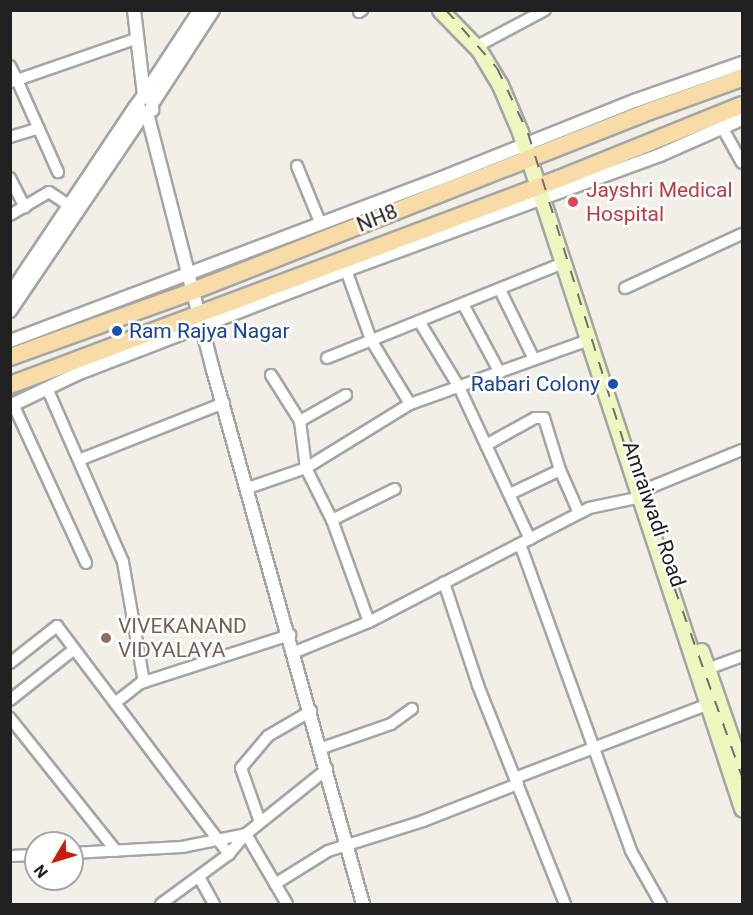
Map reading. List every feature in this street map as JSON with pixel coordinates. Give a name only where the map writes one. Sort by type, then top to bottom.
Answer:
[{"type":"main road","points":[[440,10],[479,50],[500,85],[548,189],[589,340],[713,702],[742,808]]},
{"type":"main road","points":[[451,10],[483,43],[506,81],[530,150]]},
{"type":"main road","name":"NH8","points":[[10,357],[191,283],[530,150],[742,78]]},
{"type":"main road","points":[[10,385],[200,321],[548,189],[742,105]]},
{"type":"main road","name":"Amraiwadi Road","points":[[566,260],[642,494],[707,669],[713,702],[739,748],[742,770]]},
{"type":"street","points":[[134,10],[149,98]]},
{"type":"street","points":[[10,311],[143,111],[200,10]]},
{"type":"street","points":[[149,98],[213,10]]},
{"type":"street","points":[[483,43],[539,12]]},
{"type":"street","points":[[14,81],[138,38]]},
{"type":"street","points":[[10,341],[191,283],[321,222],[530,150],[742,63]]},
{"type":"street","points":[[10,66],[14,81],[39,128],[58,172]]},
{"type":"street","points":[[10,294],[70,206],[143,111]]},
{"type":"street","points":[[143,111],[200,321],[295,652],[363,904]]},
{"type":"street","points":[[86,563],[12,405],[200,321],[346,270],[548,189],[660,156],[742,119]]},
{"type":"street","points":[[722,127],[742,163]]},
{"type":"street","points":[[10,137],[39,128]]},
{"type":"street","points":[[297,166],[321,222]]},
{"type":"street","points":[[10,178],[26,207]]},
{"type":"street","points":[[10,215],[49,192],[70,206]]},
{"type":"street","points":[[625,288],[742,234]]},
{"type":"street","points":[[327,358],[500,290],[566,260]]},
{"type":"street","points":[[346,270],[372,340],[410,404]]},
{"type":"street","points":[[500,290],[534,359]]},
{"type":"street","points":[[463,304],[500,373]]},
{"type":"street","points":[[419,321],[459,387],[530,538]]},
{"type":"street","points":[[248,488],[306,468],[410,404],[589,340]]},
{"type":"street","points":[[271,375],[300,421],[306,468],[332,520],[369,622]]},
{"type":"street","points":[[48,388],[123,562],[144,682]]},
{"type":"street","points":[[300,421],[346,395]]},
{"type":"street","points":[[80,460],[224,403]]},
{"type":"street","points":[[486,446],[540,416],[546,423],[560,470],[579,513]]},
{"type":"street","points":[[295,652],[369,622],[579,513],[642,494],[742,450]]},
{"type":"street","points":[[510,494],[560,470]]},
{"type":"street","points":[[332,520],[395,489]]},
{"type":"street","points":[[520,544],[565,659],[593,748],[631,851],[661,904]]},
{"type":"street","points":[[444,583],[478,685],[566,904]]},
{"type":"street","points":[[10,663],[57,626],[73,650],[220,838],[229,854]]},
{"type":"street","points":[[115,703],[144,682],[290,635]]},
{"type":"street","points":[[10,700],[73,650]]},
{"type":"street","points":[[707,669],[742,656]]},
{"type":"street","points":[[275,884],[328,851],[423,821],[593,748],[713,702]]},
{"type":"street","points":[[321,748],[391,724],[412,709]]},
{"type":"street","points":[[260,822],[241,768],[268,735],[311,711]]},
{"type":"street","points":[[10,718],[116,851]]},
{"type":"street","points":[[161,904],[229,854],[246,834],[327,769]]},
{"type":"street","points":[[84,852],[182,847],[246,834]]},
{"type":"street","points":[[246,834],[287,904]]},
{"type":"street","points":[[199,877],[214,904]]},
{"type":"railway","points":[[446,10],[497,68],[528,133],[634,475],[742,777]]},
{"type":"place","name":"Jayshri Medical Hospital","points":[[573,202]]},
{"type":"place","name":"Ram Rajya Nagar","points":[[117,331]]},
{"type":"place","name":"Rabari Colony","points":[[613,384]]},
{"type":"place","name":"VIVEKANAND VIDYALAYA","points":[[106,638]]}]
